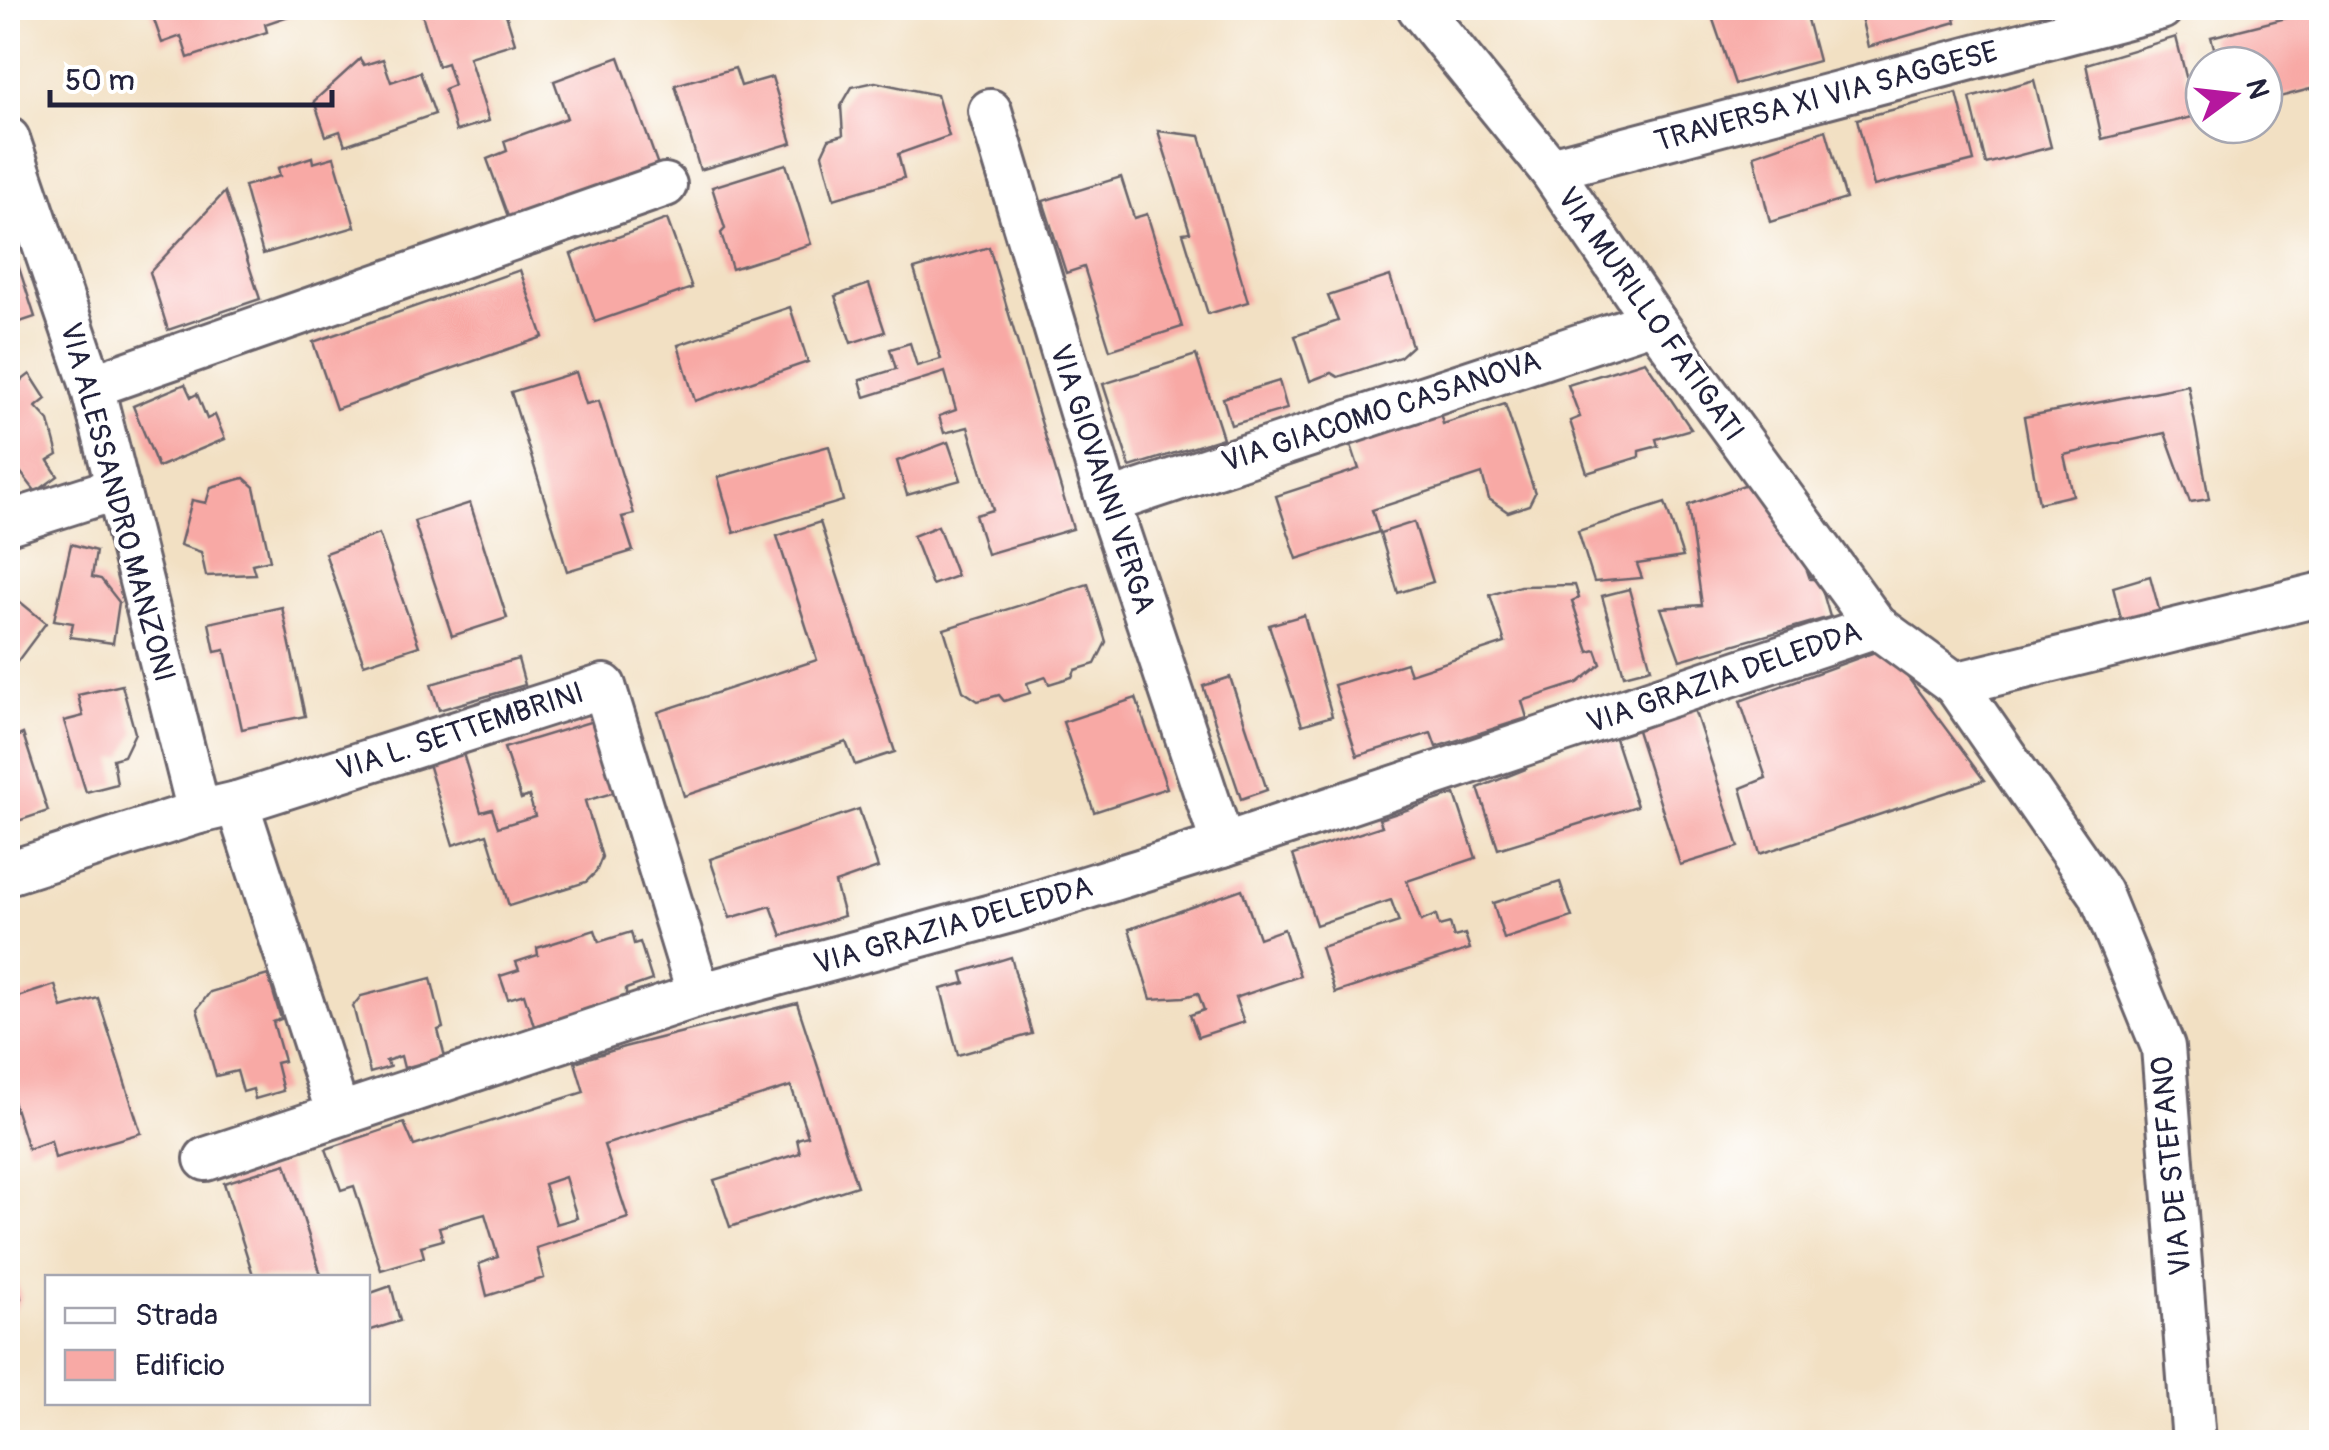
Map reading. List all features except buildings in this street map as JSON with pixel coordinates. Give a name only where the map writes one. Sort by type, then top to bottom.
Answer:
[{"type":"street","name":"VIA MURILLO FATIGATI","points":[[1420,8],[1550,170],[1654,321],[1876,626]]},
{"type":"street","name":"TRAVERSA XI VIA SAGGESE","points":[[1550,170],[2161,8]]},
{"type":"street","name":"VIA GIOVANNI VERGA","points":[[990,111],[1108,502],[1223,844]]},
{"type":"street","name":"VIA ALESSANDRO MANZONI","points":[[8,139],[92,386],[118,488],[218,808]]},
{"type":"street","points":[[92,386],[665,185]]},
{"type":"street","name":"VIA GIACOMO CASANOVA","points":[[1108,502],[1654,321]]},
{"type":"street","points":[[8,524],[118,488]]},
{"type":"street","points":[[1955,684],[2322,594]]},
{"type":"street","name":"VIA DE STEFANO","points":[[1876,626],[1955,684],[2100,894],[2163,1048],[2194,1442]]},
{"type":"street","name":"VIA GRAZIA DELEDDA","points":[[206,1159],[699,995],[1014,910],[1223,844],[1876,626]]},
{"type":"street","name":"VIA L. SETTEMBRINI","points":[[218,808],[604,686],[699,995]]},
{"type":"street","points":[[8,873],[218,808],[338,1114]]}]
